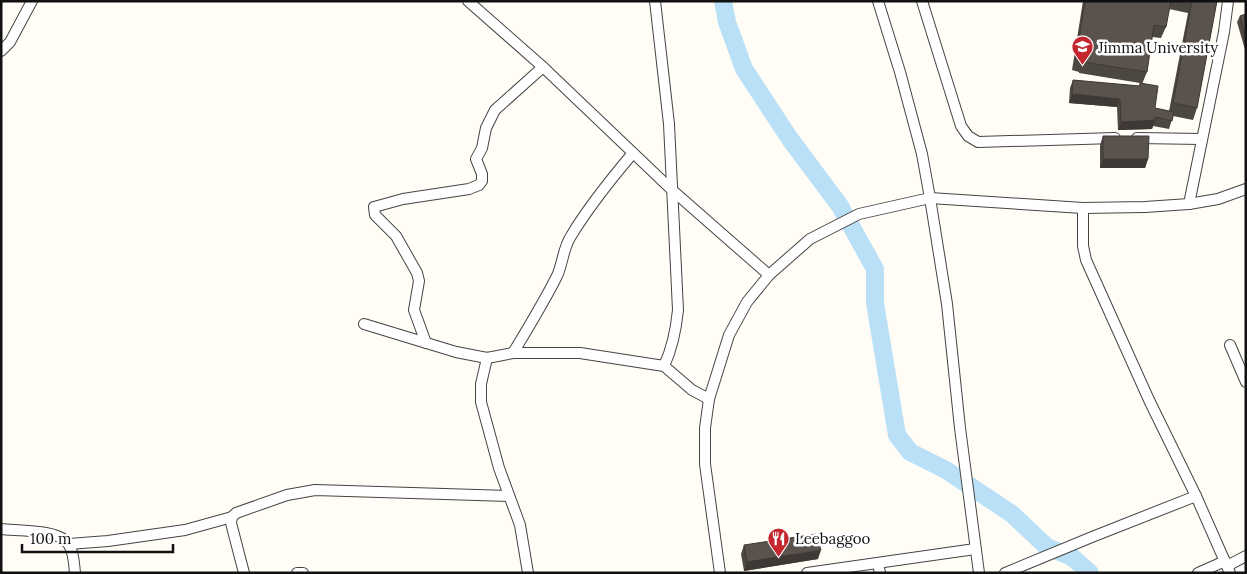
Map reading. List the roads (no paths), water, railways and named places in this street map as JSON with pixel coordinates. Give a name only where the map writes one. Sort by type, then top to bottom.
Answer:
[{"type":"street","points":[[1,51],[10,42],[32,1]]},
{"type":"street","points":[[468,1],[543,67],[672,190],[769,275]]},
{"type":"street","points":[[655,1],[669,124],[678,310],[672,348],[664,366]]},
{"type":"street","points":[[878,1],[900,72],[922,154],[930,198],[948,304],[960,428],[979,573]]},
{"type":"street","points":[[922,1],[961,126],[968,136],[978,142],[1100,138],[1202,139]]},
{"type":"street","points":[[1189,204],[1224,32],[1228,1]]},
{"type":"street","points":[[426,343],[414,310],[419,281],[417,273],[396,236],[375,215],[374,207],[403,199],[469,189],[478,185],[482,181],[482,174],[476,159],[482,148],[486,128],[495,110],[543,67]]},
{"type":"street","points":[[512,352],[553,282],[570,236],[606,184],[633,153]]},
{"type":"street","points":[[720,573],[705,464],[708,399],[729,335],[747,302],[769,275],[814,237],[859,214],[930,198],[1083,208],[1145,207],[1218,200],[1246,189]]},
{"type":"street","points":[[1083,208],[1083,246],[1086,260],[1149,400],[1228,567]]},
{"type":"street","points":[[364,324],[456,352],[488,358],[512,352],[580,353],[664,366],[692,390],[708,399]]},
{"type":"street","points":[[1230,345],[1246,382]]},
{"type":"street","points":[[488,358],[482,384],[481,402],[509,496],[520,525],[528,573]]},
{"type":"street","points":[[69,544],[185,530],[232,517],[236,513],[287,495],[315,490],[509,496]]},
{"type":"street","points":[[1005,573],[1196,496]]},
{"type":"street","points":[[232,517],[231,524],[246,572]]},
{"type":"street","points":[[1,530],[53,534],[64,539],[69,544],[75,573]]},
{"type":"street","points":[[807,573],[879,568],[975,549]]},
{"type":"street","points":[[1198,573],[1228,567],[1246,556]]},
{"type":"street","points":[[297,573],[303,573]]},
{"type":"waterway","points":[[723,1],[727,22],[744,69],[790,139],[840,206],[875,269],[875,303],[897,435],[910,452],[946,470],[1012,514],[1047,547],[1072,557],[1090,573]]},
{"type":"place","name":"Jimma University","points":[[1082,66]]},
{"type":"place","name":"Leebaggoo","points":[[779,557]]}]
